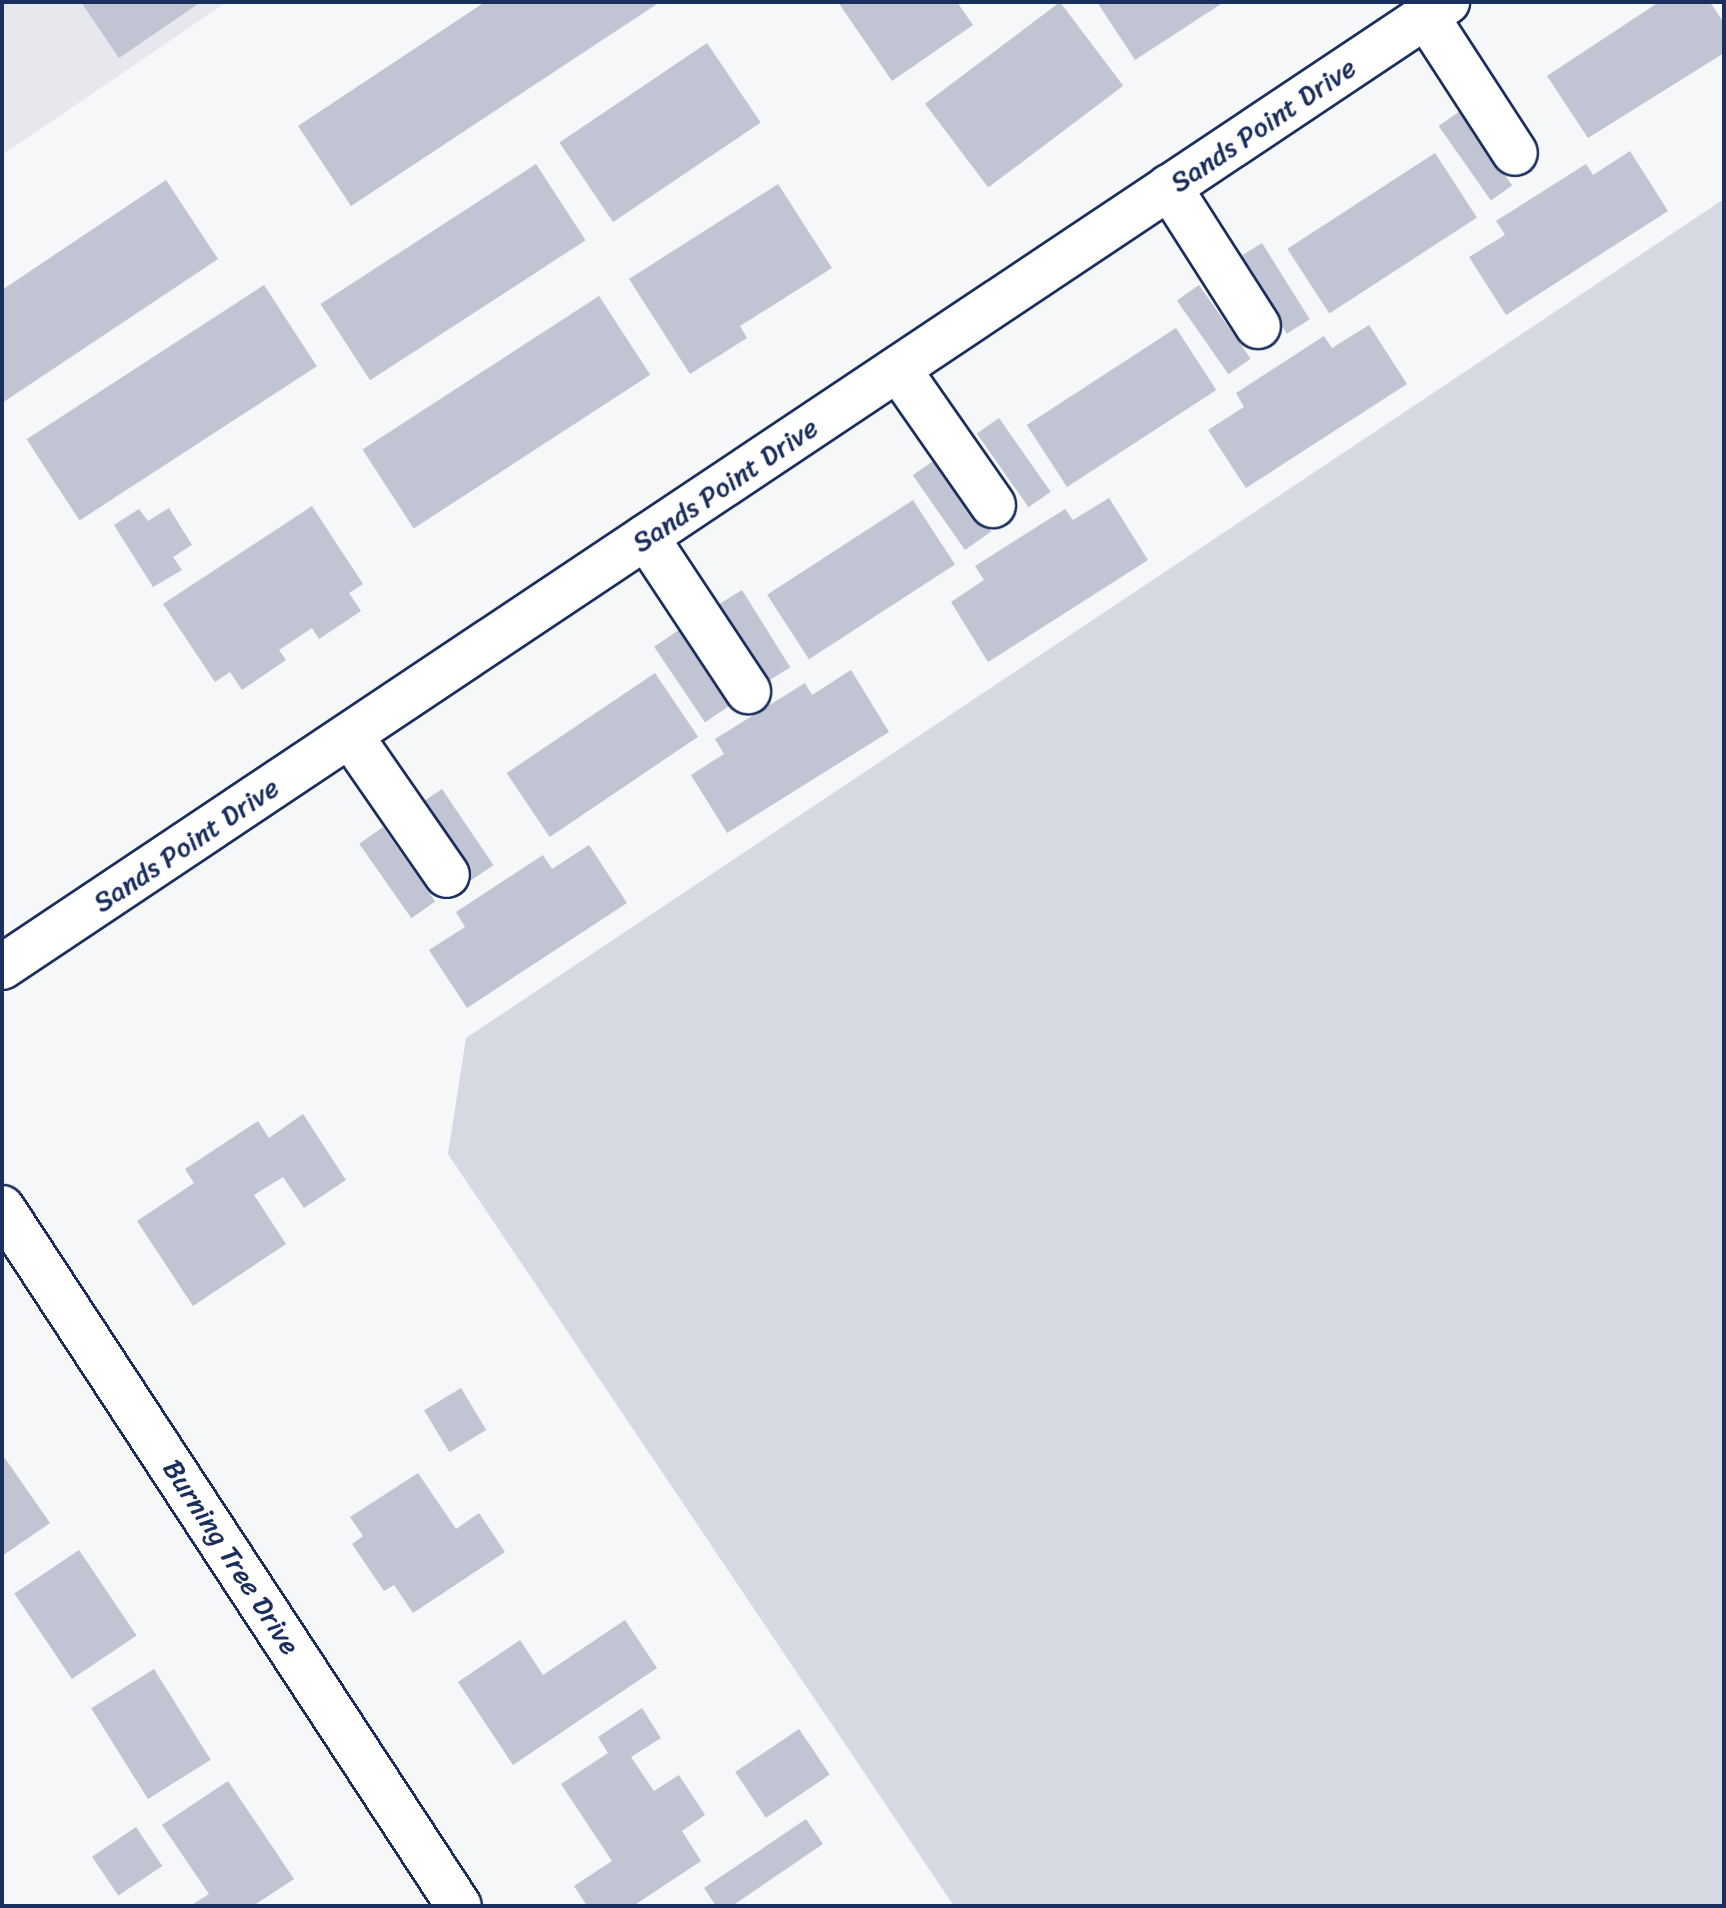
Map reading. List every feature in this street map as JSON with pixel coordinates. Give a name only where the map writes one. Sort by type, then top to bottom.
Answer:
[{"type":"street","points":[[1437,9],[1515,153]]},
{"type":"street","name":"Sands Point Drive","points":[[2,967],[1437,9]]},
{"type":"street","points":[[1169,187],[1258,326]]},
{"type":"street","points":[[898,369],[993,505]]},
{"type":"street","points":[[646,537],[748,691]]},
{"type":"street","points":[[350,735],[447,875]]},
{"type":"street","name":"Burning Tree Drive","points":[[2,1208],[459,1906]]},
{"type":"shaded area","points":[[2,2],[227,2],[2,155]]},
{"type":"shaded area","points":[[1724,199],[1724,1906],[954,1906],[448,1154],[466,1038]]},
{"type":"building","points":[[81,2],[201,2],[119,58]]},
{"type":"building","points":[[485,2],[660,2],[351,206],[298,126]]},
{"type":"building","points":[[838,2],[957,2],[973,25],[892,81]]},
{"type":"building","points":[[1060,2],[1123,86],[988,188],[925,104]]},
{"type":"building","points":[[1097,2],[1224,2],[1135,60]]},
{"type":"building","points":[[1659,2],[1710,2],[1724,23],[1724,53],[1588,138],[1547,76]]},
{"type":"building","points":[[707,43],[761,123],[613,222],[559,143]]},
{"type":"building","points":[[1460,111],[1512,186],[1491,200],[1439,126]]},
{"type":"building","points":[[1630,151],[1668,211],[1506,315],[1469,257],[1505,235],[1496,221],[1586,164],[1593,175]]},
{"type":"building","points":[[1435,153],[1477,218],[1329,313],[1287,249]]},
{"type":"building","points":[[536,164],[586,240],[370,380],[320,304]]},
{"type":"building","points":[[166,180],[218,259],[2,403],[2,290]]},
{"type":"building","points":[[778,184],[832,268],[740,326],[747,338],[690,374],[629,279]]},
{"type":"building","points":[[1262,243],[1310,319],[1287,334],[1239,257]]},
{"type":"building","points":[[264,285],[317,366],[79,520],[27,439]]},
{"type":"building","points":[[1199,285],[1251,359],[1229,374],[1177,300]]},
{"type":"building","points":[[599,296],[650,375],[414,528],[362,450]]},
{"type":"building","points":[[1369,325],[1407,384],[1246,488],[1208,430],[1244,407],[1236,393],[1324,336],[1332,348]]},
{"type":"building","points":[[1176,328],[1216,390],[1067,487],[1027,425]]},
{"type":"building","points":[[999,418],[1051,492],[1029,507],[977,433]]},
{"type":"building","points":[[939,457],[991,532],[965,550],[913,475]]},
{"type":"building","points":[[1109,498],[1148,560],[988,662],[951,602],[984,580],[975,566],[1065,509],[1073,520]]},
{"type":"building","points":[[913,500],[955,565],[809,659],[767,595]]},
{"type":"building","points":[[312,506],[363,584],[349,593],[361,611],[319,639],[312,628],[279,650],[286,660],[242,690],[230,672],[215,682],[163,604]]},
{"type":"building","points":[[169,508],[192,545],[173,557],[182,570],[153,587],[114,525],[139,509],[148,521]]},
{"type":"building","points":[[742,590],[790,667],[766,682],[718,605]]},
{"type":"building","points":[[679,630],[730,705],[705,722],[654,647]]},
{"type":"building","points":[[851,670],[889,732],[727,833],[691,775],[724,754],[715,739],[805,683],[812,695]]},
{"type":"building","points":[[655,673],[698,737],[550,837],[507,773]]},
{"type":"building","points":[[442,789],[493,865],[471,880],[420,804]]},
{"type":"building","points":[[383,827],[435,902],[411,918],[359,844]]},
{"type":"building","points":[[589,845],[627,903],[467,1008],[429,950],[465,927],[456,912],[543,855],[552,869]]},
{"type":"building","points":[[303,1114],[346,1180],[304,1208],[283,1177],[254,1195],[286,1244],[193,1306],[137,1221],[194,1183],[185,1169],[258,1121],[269,1138]]},
{"type":"building","points":[[461,1388],[486,1430],[449,1452],[424,1410]]},
{"type":"building","points":[[2,1454],[50,1523],[2,1556]]},
{"type":"building","points":[[418,1473],[456,1529],[479,1513],[505,1552],[413,1613],[394,1585],[384,1591],[352,1544],[363,1536],[350,1517]]},
{"type":"building","points":[[79,1550],[137,1635],[72,1679],[14,1594]]},
{"type":"building","points":[[625,1620],[657,1668],[513,1765],[458,1682],[520,1640],[543,1675]]},
{"type":"building","points":[[154,1669],[211,1760],[148,1799],[91,1708]]},
{"type":"building","points":[[642,1708],[661,1738],[631,1757],[654,1791],[679,1775],[705,1815],[682,1831],[701,1861],[633,1906],[587,1906],[574,1886],[612,1861],[561,1784],[608,1753],[598,1737]]},
{"type":"building","points":[[799,1729],[830,1775],[766,1818],[735,1772]]},
{"type":"building","points":[[228,1781],[294,1879],[253,1906],[190,1906],[209,1894],[162,1825]]},
{"type":"building","points":[[806,1819],[823,1844],[732,1906],[716,1906],[704,1888]]},
{"type":"building","points":[[136,1827],[162,1866],[118,1896],[92,1857]]}]
